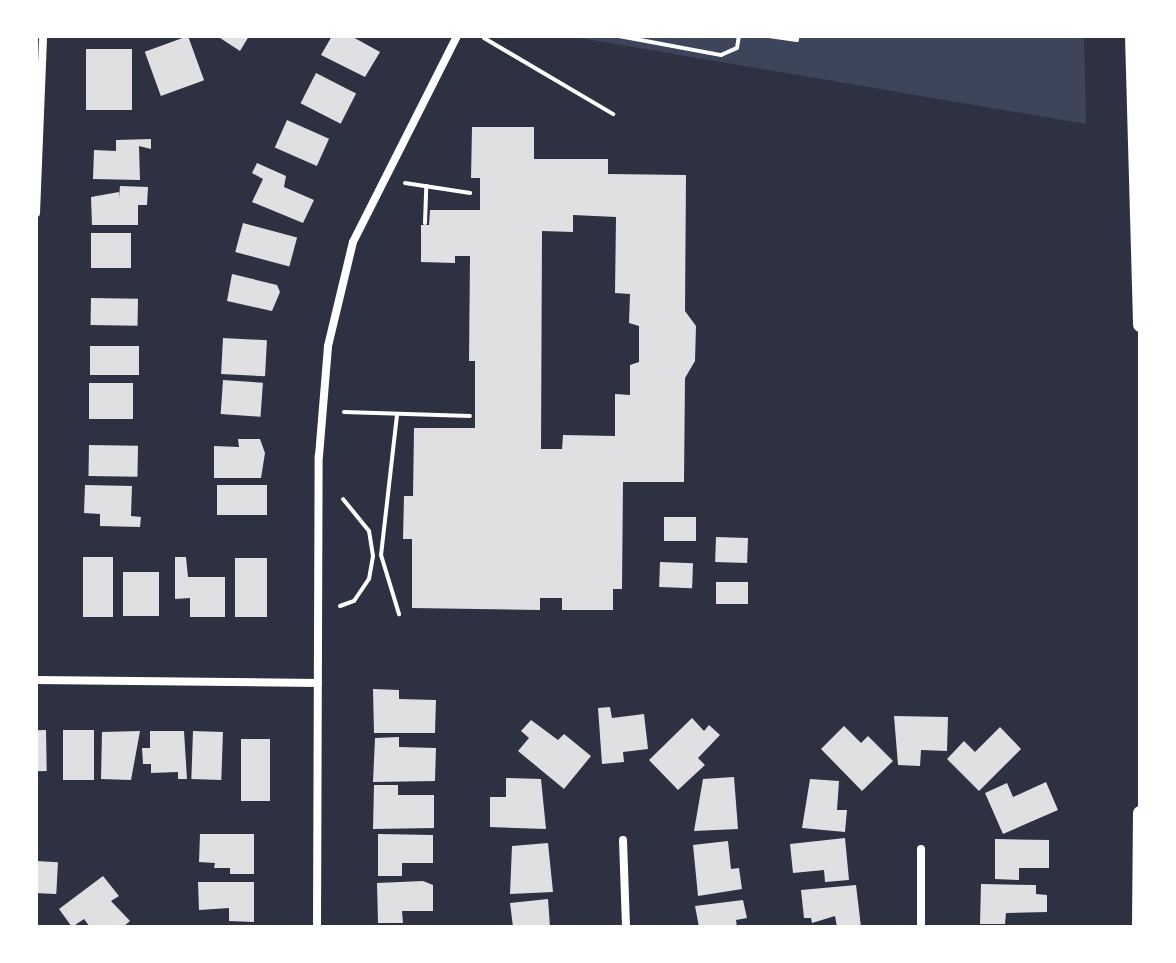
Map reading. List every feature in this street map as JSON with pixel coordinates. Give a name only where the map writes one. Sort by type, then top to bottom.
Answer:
[{"type":"main road","points":[[1132,36],[1140,325]]},
{"type":"main road","points":[[1139,927],[1140,813]]},
{"type":"street","points":[[36,213],[43,36]]},
{"type":"street","points":[[317,927],[322,395],[340,285],[367,209],[457,36]]},
{"type":"street","points":[[36,680],[318,683]]},
{"type":"street","points":[[623,840],[626,927]]},
{"type":"street","points":[[921,849],[921,927]]},
{"type":"path","points":[[619,36],[721,55],[737,48],[739,36]]},
{"type":"path","points":[[769,36],[797,40],[797,36]]},
{"type":"path","points":[[484,38],[613,114]]},
{"type":"path","points":[[405,183],[470,193]]},
{"type":"path","points":[[425,223],[426,186]]},
{"type":"path","points":[[344,412],[470,416]]},
{"type":"path","points":[[397,415],[381,555],[399,614]]},
{"type":"path","points":[[340,606],[354,601],[369,579],[373,556],[369,531],[343,499]]},
{"type":"path","points":[[373,556],[381,555]]},
{"type":"shaded area","points":[[568,36],[1084,36],[1086,124]]},
{"type":"building","points":[[188,36],[204,80],[161,96],[145,52]]},
{"type":"building","points":[[217,36],[249,36],[240,51]]},
{"type":"building","points":[[332,36],[351,36],[380,52],[365,77],[321,55]]},
{"type":"building","points":[[86,49],[132,49],[132,110],[86,110]]},
{"type":"building","points":[[316,73],[356,93],[341,124],[301,103]]},
{"type":"building","points":[[287,120],[329,139],[317,166],[275,147]]},
{"type":"building","points":[[472,127],[534,127],[534,159],[608,159],[608,174],[686,175],[685,311],[696,326],[695,361],[685,378],[684,482],[623,482],[622,589],[613,589],[613,610],[562,610],[562,598],[540,598],[540,610],[412,608],[412,539],[403,539],[404,496],[413,496],[414,428],[475,428],[475,361],[469,361],[470,256],[455,256],[455,263],[421,262],[421,225],[429,225],[430,210],[480,210],[480,178],[471,178]],"holes":[[[573,215],[616,217],[615,293],[630,294],[629,323],[639,326],[639,362],[630,365],[630,395],[615,394],[615,436],[563,435],[562,449],[541,449],[542,231],[573,232]]]},
{"type":"building","points":[[151,139],[151,149],[139,146],[140,180],[93,179],[94,150],[116,151],[116,140]]},
{"type":"building","points":[[257,163],[286,176],[284,187],[314,200],[303,223],[252,202],[263,179],[252,173]]},
{"type":"building","points":[[120,186],[148,187],[147,205],[138,205],[138,225],[92,225],[91,197],[119,192],[119,198]]},
{"type":"building","points":[[243,223],[297,237],[289,266],[235,252]]},
{"type":"building","points":[[91,233],[131,233],[131,268],[91,268]]},
{"type":"building","points":[[232,274],[277,285],[280,292],[272,311],[227,301]]},
{"type":"building","points":[[91,298],[138,299],[138,326],[91,325]]},
{"type":"building","points":[[223,338],[267,340],[265,376],[221,374]]},
{"type":"building","points":[[90,346],[139,346],[139,375],[90,375]]},
{"type":"building","points":[[223,380],[263,383],[261,417],[221,414]]},
{"type":"building","points":[[89,383],[133,383],[133,419],[89,419]]},
{"type":"building","points":[[238,439],[260,439],[265,453],[261,478],[214,478],[214,446],[239,447]]},
{"type":"building","points":[[89,445],[138,446],[137,477],[88,476]]},
{"type":"building","points":[[85,485],[132,486],[131,516],[141,517],[140,527],[100,526],[100,514],[84,513]]},
{"type":"building","points":[[217,485],[267,485],[267,515],[217,515]]},
{"type":"building","points":[[664,517],[696,517],[696,541],[664,541]]},
{"type":"building","points":[[716,537],[748,538],[747,563],[715,562]]},
{"type":"building","points":[[83,557],[113,557],[113,617],[83,617]]},
{"type":"building","points":[[175,557],[186,557],[188,577],[225,577],[225,617],[190,617],[190,598],[175,599]]},
{"type":"building","points":[[235,558],[267,558],[267,617],[235,617]]},
{"type":"building","points":[[660,562],[693,563],[692,588],[659,587]]},
{"type":"building","points":[[123,572],[159,572],[159,616],[123,616]]},
{"type":"building","points":[[716,582],[748,582],[748,604],[716,604]]},
{"type":"building","points":[[373,689],[399,690],[399,699],[436,700],[435,733],[374,733]]},
{"type":"building","points":[[610,707],[612,718],[644,714],[648,749],[623,752],[624,762],[602,764],[598,708]]},
{"type":"building","points":[[894,716],[948,717],[947,751],[921,750],[920,766],[898,765]]},
{"type":"building","points":[[692,718],[704,731],[709,725],[720,735],[698,758],[705,765],[678,790],[649,760]]},
{"type":"building","points":[[531,720],[558,740],[564,734],[591,756],[564,789],[518,751],[529,738],[521,731]]},
{"type":"building","points":[[844,726],[861,743],[868,736],[893,761],[862,791],[821,749]]},
{"type":"building","points":[[1000,727],[1021,749],[979,791],[947,759],[964,741],[975,752]]},
{"type":"building","points":[[36,730],[46,730],[47,771],[37,771]]},
{"type":"building","points":[[63,730],[94,730],[94,780],[63,780]]},
{"type":"building","points":[[140,731],[131,780],[101,779],[102,732]]},
{"type":"building","points":[[150,731],[184,731],[187,779],[178,779],[178,772],[151,773],[151,764],[143,764],[142,748],[150,748]]},
{"type":"building","points":[[193,731],[223,732],[221,780],[191,779]]},
{"type":"building","points":[[399,737],[399,747],[436,748],[435,781],[373,782],[375,738]]},
{"type":"building","points":[[241,739],[270,739],[270,801],[241,801]]},
{"type":"building","points":[[734,777],[738,829],[694,831],[703,779]]},
{"type":"building","points":[[506,778],[541,779],[546,829],[490,827],[490,797],[506,797]]},
{"type":"building","points":[[810,779],[839,781],[837,810],[847,810],[845,832],[802,828]]},
{"type":"building","points":[[1046,782],[1058,810],[1003,834],[985,793],[1007,783],[1013,797]]},
{"type":"building","points":[[374,785],[398,785],[398,795],[434,795],[434,828],[373,829]]},
{"type":"building","points":[[200,834],[254,834],[254,874],[230,874],[230,868],[214,868],[215,863],[199,862]]},
{"type":"building","points":[[378,834],[433,835],[433,863],[402,863],[402,876],[378,876]]},
{"type":"building","points":[[845,838],[849,880],[825,882],[824,870],[793,873],[790,844]]},
{"type":"building","points":[[995,839],[1049,840],[1049,868],[1019,868],[1019,880],[995,879]]},
{"type":"building","points":[[728,841],[731,869],[739,868],[742,889],[698,896],[693,845]]},
{"type":"building","points":[[548,843],[553,892],[510,894],[512,846]]},
{"type":"building","points":[[36,861],[58,862],[56,894],[36,893]]},
{"type":"building","points":[[103,876],[119,896],[111,901],[130,921],[123,927],[90,927],[84,919],[72,927],[59,909]]},
{"type":"building","points":[[423,881],[433,885],[433,911],[402,911],[403,923],[378,923],[377,883]]},
{"type":"building","points":[[198,882],[254,882],[254,922],[229,921],[229,908],[199,910]]},
{"type":"building","points":[[981,884],[1036,885],[1036,894],[1047,895],[1047,912],[1006,913],[1005,924],[980,924]]},
{"type":"building","points":[[856,885],[861,927],[837,927],[835,916],[812,923],[811,918],[804,918],[801,890]]},
{"type":"building","points":[[548,899],[550,927],[513,927],[510,903]]},
{"type":"building","points":[[743,900],[747,918],[736,920],[737,927],[699,927],[695,906]]}]
